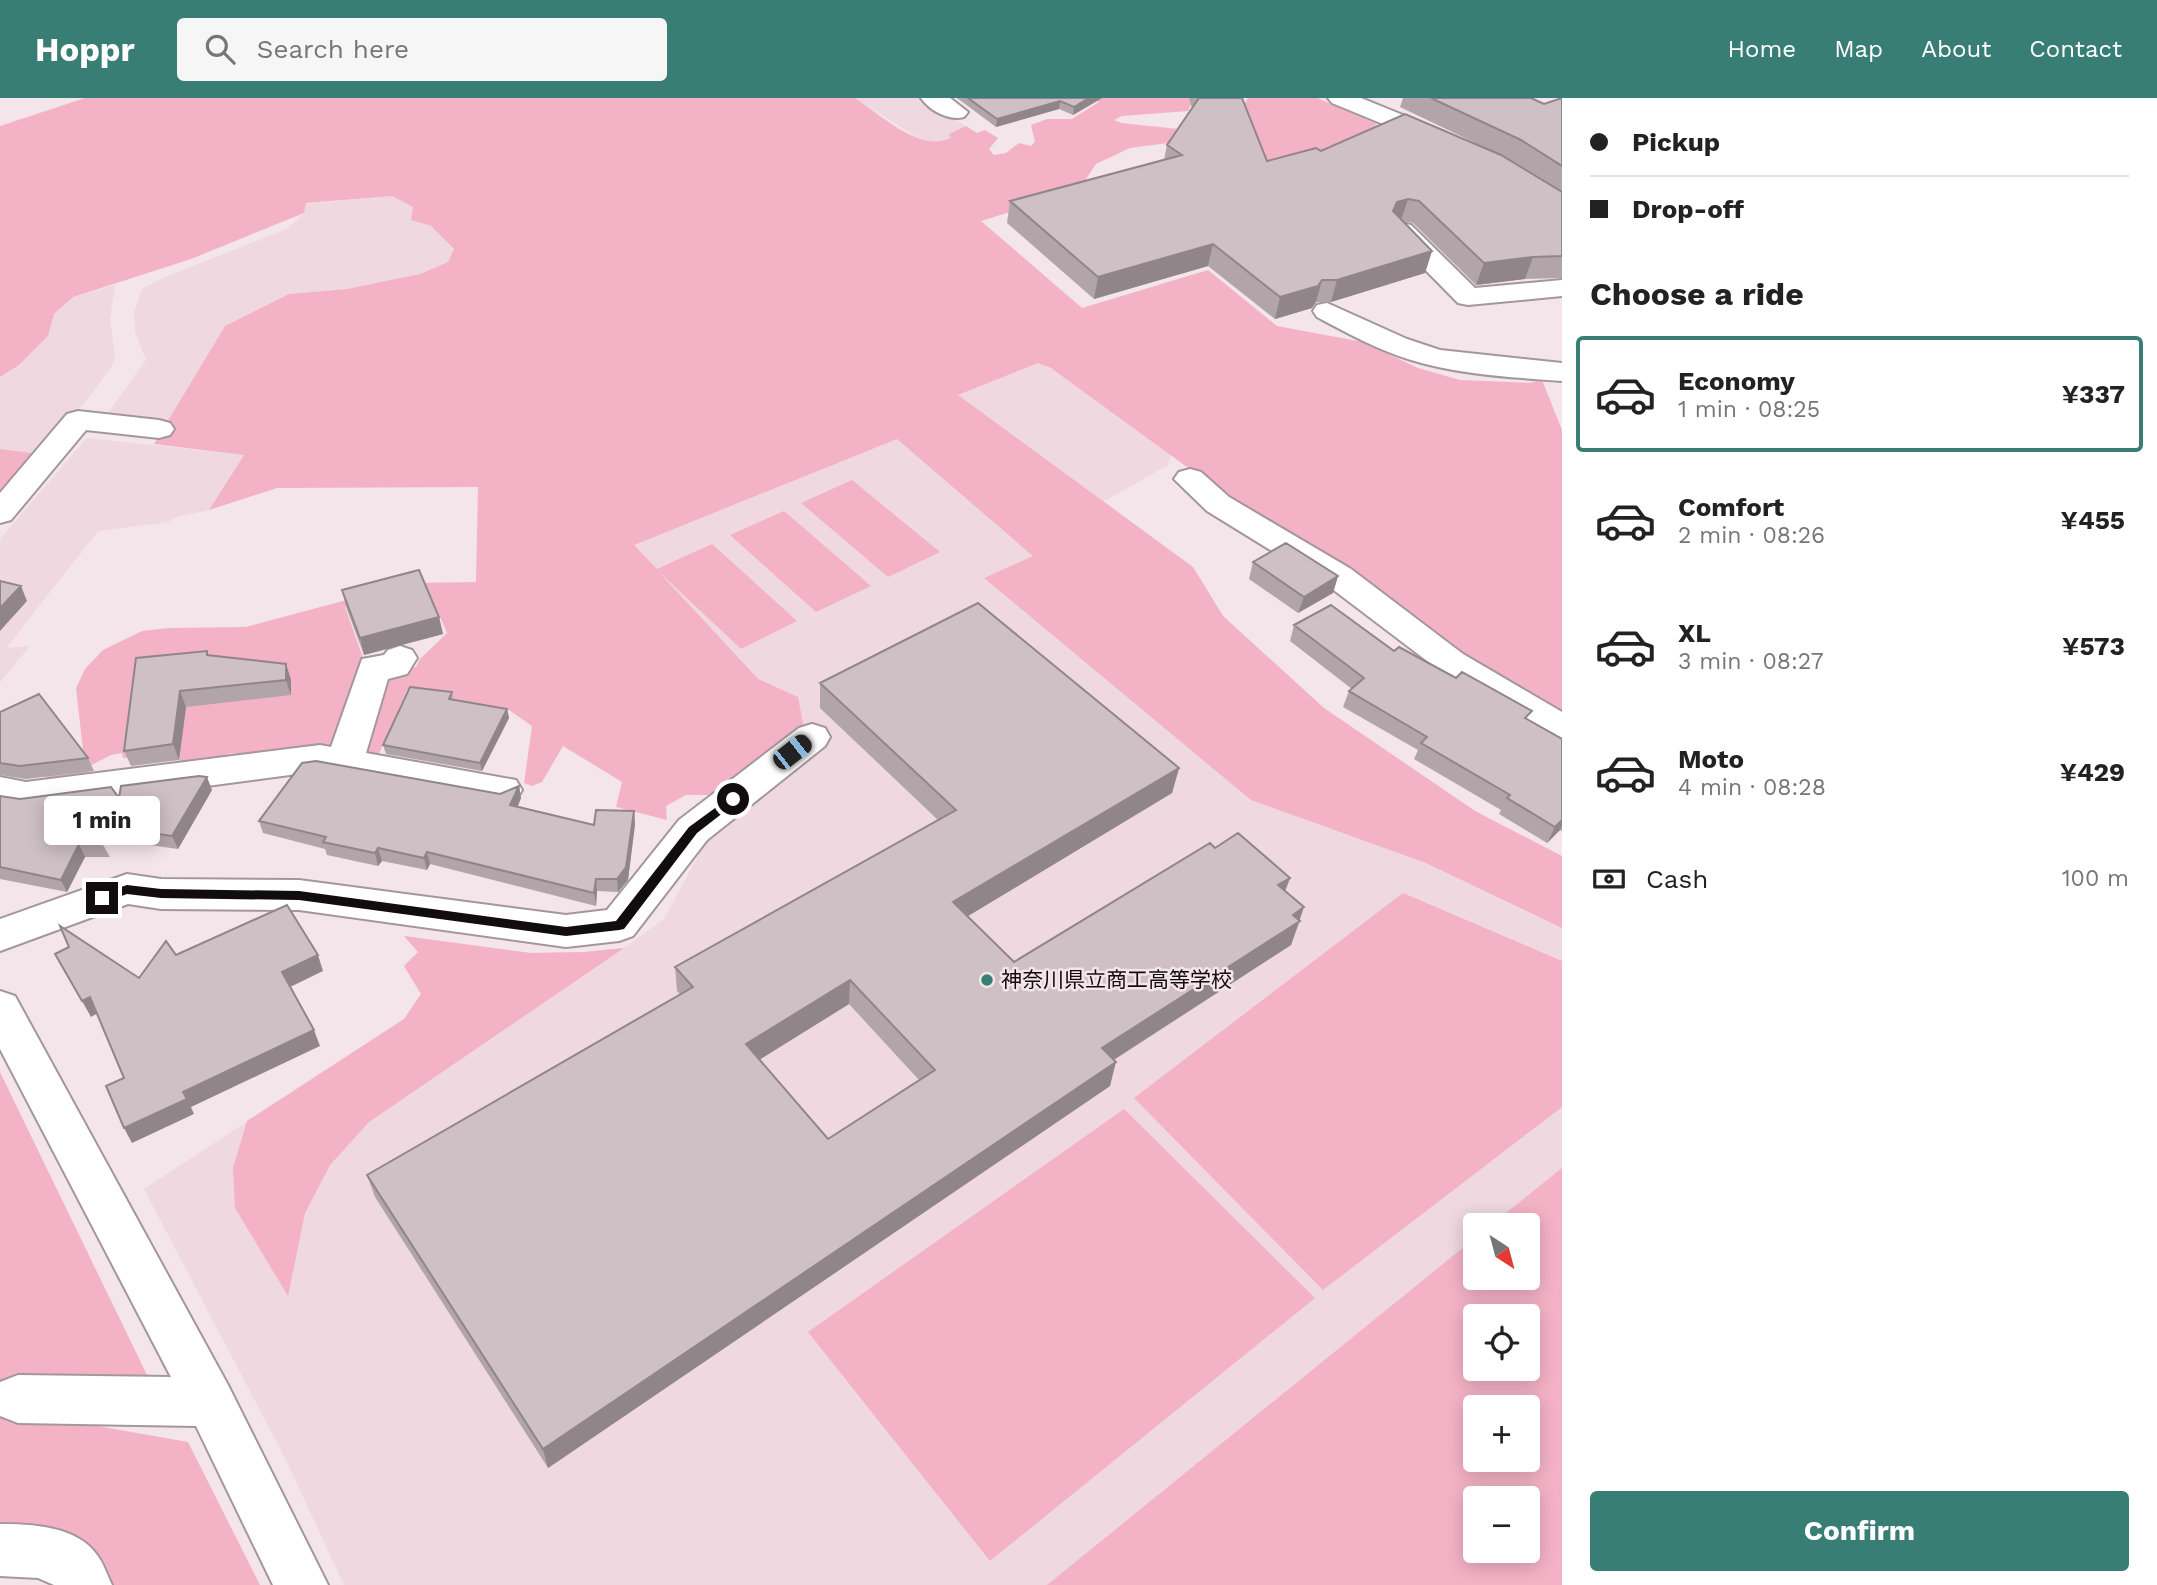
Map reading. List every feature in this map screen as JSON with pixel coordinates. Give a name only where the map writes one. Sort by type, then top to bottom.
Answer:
[{"type":"street","points":[[933,98],[956,112]]},
{"type":"street","points":[[1340,98],[1456,147]]},
{"type":"street","points":[[1402,231],[1468,297],[1562,288]]},
{"type":"street","points":[[1327,311],[1363,330],[1423,355],[1493,366],[1562,372]]},
{"type":"street","points":[[0,513],[78,420],[159,429]]},
{"type":"street","points":[[1190,479],[1218,503],[1339,577],[1451,662],[1562,729]]},
{"type":"street","points":[[344,763],[374,668],[395,666],[400,658]]},
{"type":"street","points":[[0,936],[127,889],[161,894],[299,895],[566,931],[619,925],[693,830],[812,737]]},
{"type":"street","points":[[0,791],[26,796],[320,758],[503,790]]},
{"type":"street","points":[[0,1008],[209,1402],[301,1585]]},
{"type":"street","points":[[18,1399],[209,1402]]},
{"type":"street","points":[[0,1550],[47,1550],[79,1571],[85,1585]]},
{"type":"shaded area","points":[[85,98],[855,98],[901,130],[927,140],[951,138],[949,134],[966,126],[977,133],[985,130],[998,138],[989,149],[994,155],[1006,153],[1019,143],[1031,146],[1035,142],[1031,125],[1047,119],[1072,119],[1099,102],[1092,98],[1194,98],[1188,111],[1122,116],[1114,120],[1188,130],[1242,108],[1248,98],[1317,98],[1377,124],[1368,131],[1410,162],[1309,150],[1232,168],[1191,140],[1130,148],[1096,164],[1078,191],[981,221],[1082,308],[1208,270],[1277,326],[1363,342],[1418,368],[1460,380],[1529,383],[1542,380],[1562,430],[1562,721],[1257,518],[1051,368],[1038,363],[958,395],[1193,567],[1223,616],[1324,708],[1475,811],[1562,856],[1562,928],[1426,863],[1251,800],[984,578],[1033,556],[897,439],[634,545],[657,569],[712,544],[797,621],[741,649],[657,570],[758,679],[798,697],[804,729],[721,795],[686,795],[666,806],[667,820],[616,807],[622,782],[563,746],[542,782],[532,786],[524,783],[532,726],[509,710],[407,690],[375,763],[256,758],[231,753],[217,760],[179,765],[180,752],[123,758],[122,753],[111,755],[86,768],[88,774],[43,785],[42,780],[83,750],[76,688],[85,669],[103,650],[142,631],[246,627],[410,583],[476,582],[478,487],[277,488],[209,510],[244,455],[154,444],[225,326],[289,294],[347,289],[420,274],[448,262],[454,249],[431,226],[411,220],[413,207],[392,196],[306,203],[304,213],[191,259],[73,297],[54,314],[48,336],[19,365],[0,377],[0,126]],"holes":[[[426,585],[447,633],[420,659],[416,667],[368,672],[345,607]]]},
{"type":"shaded area","points":[[855,98],[921,98],[966,126],[949,134],[952,138],[940,143],[918,138]]},
{"type":"shaded area","points":[[392,196],[413,207],[411,220],[431,226],[454,250],[448,262],[420,274],[347,289],[289,294],[225,326],[169,420],[106,416],[146,360],[135,332],[134,312],[142,289],[165,277],[287,229],[304,213],[306,204]]},
{"type":"shaded area","points":[[115,285],[110,319],[115,358],[111,367],[40,454],[0,449],[0,377],[19,365],[48,336],[54,314],[73,297]]},
{"type":"shaded area","name":"神奈川県立商工高等学校","points":[[1038,363],[1051,368],[1172,452],[1168,465],[1103,502],[1193,567],[1223,616],[1324,708],[1475,811],[1562,857],[1562,1585],[344,1585],[286,1460],[144,1189],[404,1019],[421,994],[404,966],[418,952],[404,936],[531,953],[624,948],[664,919],[710,834],[820,745],[593,541]]},
{"type":"shaded area","points":[[87,438],[244,455],[209,510],[179,516],[168,522],[98,531],[6,648],[30,646],[0,682],[0,539]]},
{"type":"shaded area","points":[[0,449],[40,454],[0,501]]},
{"type":"shaded area","points":[[852,480],[940,552],[888,577],[801,503]]},
{"type":"shaded area","points":[[784,511],[871,586],[816,612],[730,535]]},
{"type":"shaded area","points":[[1403,893],[1562,961],[1562,1107],[1323,1290],[1134,1098]]},
{"type":"shaded area","points":[[404,936],[531,953],[624,948],[369,1122],[330,1165],[305,1213],[288,1296],[235,1208],[233,1168],[247,1121],[404,1019],[421,994],[404,966],[418,952]]},
{"type":"shaded area","points":[[0,1072],[148,1377],[29,1414],[188,1442],[260,1585],[106,1585],[0,1530]]},
{"type":"shaded area","points":[[1124,1109],[1315,1298],[990,1561],[808,1332]]},
{"type":"shaded area","points":[[1562,1168],[1562,1585],[1047,1585],[1463,1248],[1463,1290],[1540,1290],[1540,1213],[1506,1213]]},
{"type":"building","points":[[968,98],[1089,98],[1074,107],[1060,101],[997,119]]},
{"type":"building","points":[[1199,98],[1242,98],[1267,161],[1316,148],[1321,151],[1405,114],[1501,155],[1562,192],[1562,256],[1484,263],[1419,201],[1408,199],[1397,202],[1393,211],[1432,251],[1337,280],[1322,280],[1318,286],[1280,297],[1213,244],[1098,277],[1010,201],[1182,155],[1167,145]]},
{"type":"building","points":[[1431,98],[1531,98],[1544,104],[1562,98],[1562,166],[1521,140]]},
{"type":"building","points":[[1286,543],[1338,576],[1304,597],[1253,562]]},
{"type":"building","points":[[419,570],[439,617],[360,638],[342,590]]},
{"type":"building","points":[[0,581],[21,586],[0,608]]},
{"type":"building","points":[[978,603],[1179,768],[953,902],[1014,962],[1210,843],[1215,848],[1238,833],[1290,878],[1278,885],[1304,907],[1293,915],[1300,921],[1102,1048],[1116,1062],[543,1449],[367,1175],[693,987],[675,967],[956,810],[820,683]],"holes":[[[850,980],[935,1070],[828,1139],[746,1044]]]},
{"type":"building","points":[[1331,605],[1394,651],[1399,647],[1456,678],[1462,672],[1532,711],[1525,718],[1562,739],[1562,820],[1555,827],[1507,798],[1510,795],[1421,743],[1427,737],[1349,691],[1364,678],[1294,625]]},
{"type":"building","points":[[207,651],[207,655],[286,664],[286,680],[180,691],[173,744],[124,751],[136,658]]},
{"type":"building","points":[[410,687],[452,692],[449,699],[507,709],[480,763],[383,745]]},
{"type":"building","points":[[39,694],[88,758],[20,766],[0,763],[0,712]]},
{"type":"building","points":[[316,761],[500,794],[519,786],[510,805],[594,825],[596,810],[634,811],[626,867],[617,879],[596,879],[594,893],[427,852],[424,858],[378,848],[375,853],[323,842],[326,837],[259,821],[302,763]]},
{"type":"building","points":[[207,777],[172,836],[90,824],[103,844],[79,844],[61,880],[0,867],[0,796],[20,799],[111,787],[119,798],[121,786]]},
{"type":"building","points":[[287,905],[318,955],[282,972],[314,1030],[183,1092],[187,1099],[124,1128],[106,1086],[124,1078],[90,997],[82,1001],[55,954],[69,947],[60,926],[139,978],[166,941],[176,955]]},
{"type":"place","name":"神奈川県立商工高等学校","points":[[987,980]]},
{"type":"route","points":[[102,898],[127,889],[161,894],[299,895],[566,931],[619,925],[693,830],[733,799]]}]
